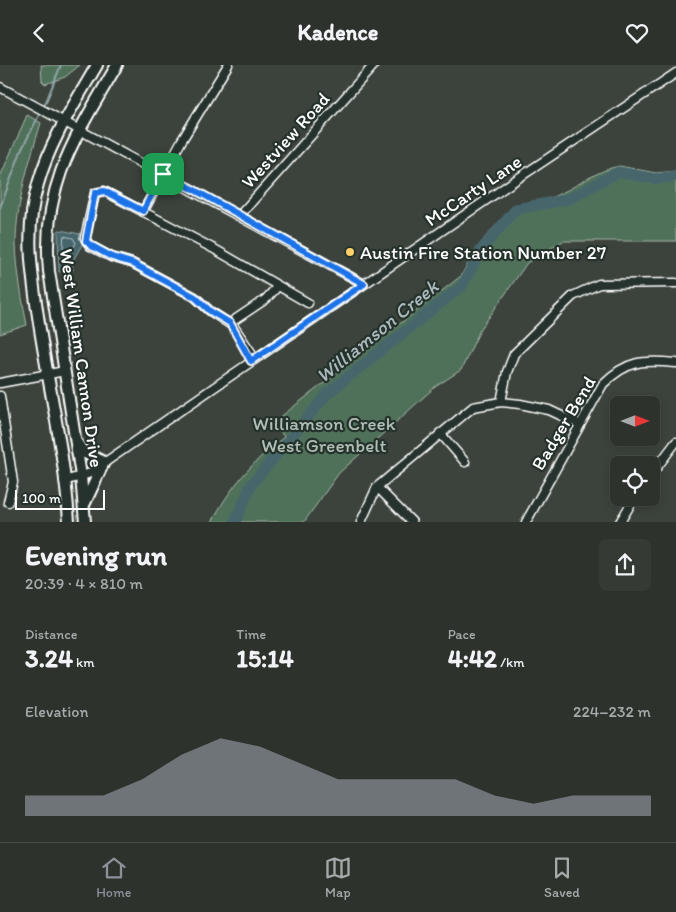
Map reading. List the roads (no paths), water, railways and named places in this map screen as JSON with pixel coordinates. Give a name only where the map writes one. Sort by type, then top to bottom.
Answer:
[{"type":"main road","name":"West William Cannon Drive","points":[[68,522],[64,481],[30,261],[30,229],[38,184],[45,161],[97,65]]},
{"type":"main road","name":"West William Cannon Drive","points":[[85,522],[82,476],[49,271],[47,237],[52,197],[59,172],[80,130],[117,65]]},
{"type":"main road","points":[[75,439],[83,452],[104,462],[84,504]]},
{"type":"street","points":[[145,213],[163,174],[228,65]]},
{"type":"street","name":"Westview Road","points":[[240,215],[374,65]]},
{"type":"street","name":"McCarty Lane","points":[[64,481],[82,476],[104,462],[676,73]]},
{"type":"street","points":[[0,87],[240,215],[364,284]]},
{"type":"street","points":[[253,360],[230,323],[210,311],[195,297],[132,263],[112,257],[86,241],[94,196],[98,192],[104,191],[308,303]]},
{"type":"street","points":[[502,402],[507,372],[514,355],[573,297],[599,284],[676,283]]},
{"type":"street","points":[[230,323],[266,299],[278,286]]},
{"type":"street","name":"Badger Bend","points":[[526,522],[602,384],[624,367],[650,361],[676,363]]},
{"type":"street","points":[[0,383],[65,371]]},
{"type":"street","points":[[0,396],[14,482],[8,502]]},
{"type":"street","points":[[361,522],[377,487],[473,407],[502,402],[549,410],[579,424]]},
{"type":"street","points":[[440,433],[465,462]]},
{"type":"street","points":[[660,463],[676,442]]},
{"type":"street","points":[[377,487],[412,522]]},
{"type":"street","points":[[620,522],[630,506]]},
{"type":"water","points":[[58,231],[80,234],[79,238],[83,243],[72,262],[73,270],[59,272]]},
{"type":"waterway","points":[[43,109],[61,65]]},
{"type":"waterway","points":[[0,208],[21,151],[40,113]]},
{"type":"waterway","name":"Williamson Creek","points":[[235,522],[251,485],[328,393],[462,286],[481,250],[516,209],[569,199],[618,172],[656,179],[676,176]]},
{"type":"place","name":"Austin Fire Station Number 27","points":[[350,252]]},
{"type":"park label","name":"Williamson Creek West Greenbelt","points":[[324,434]]}]
